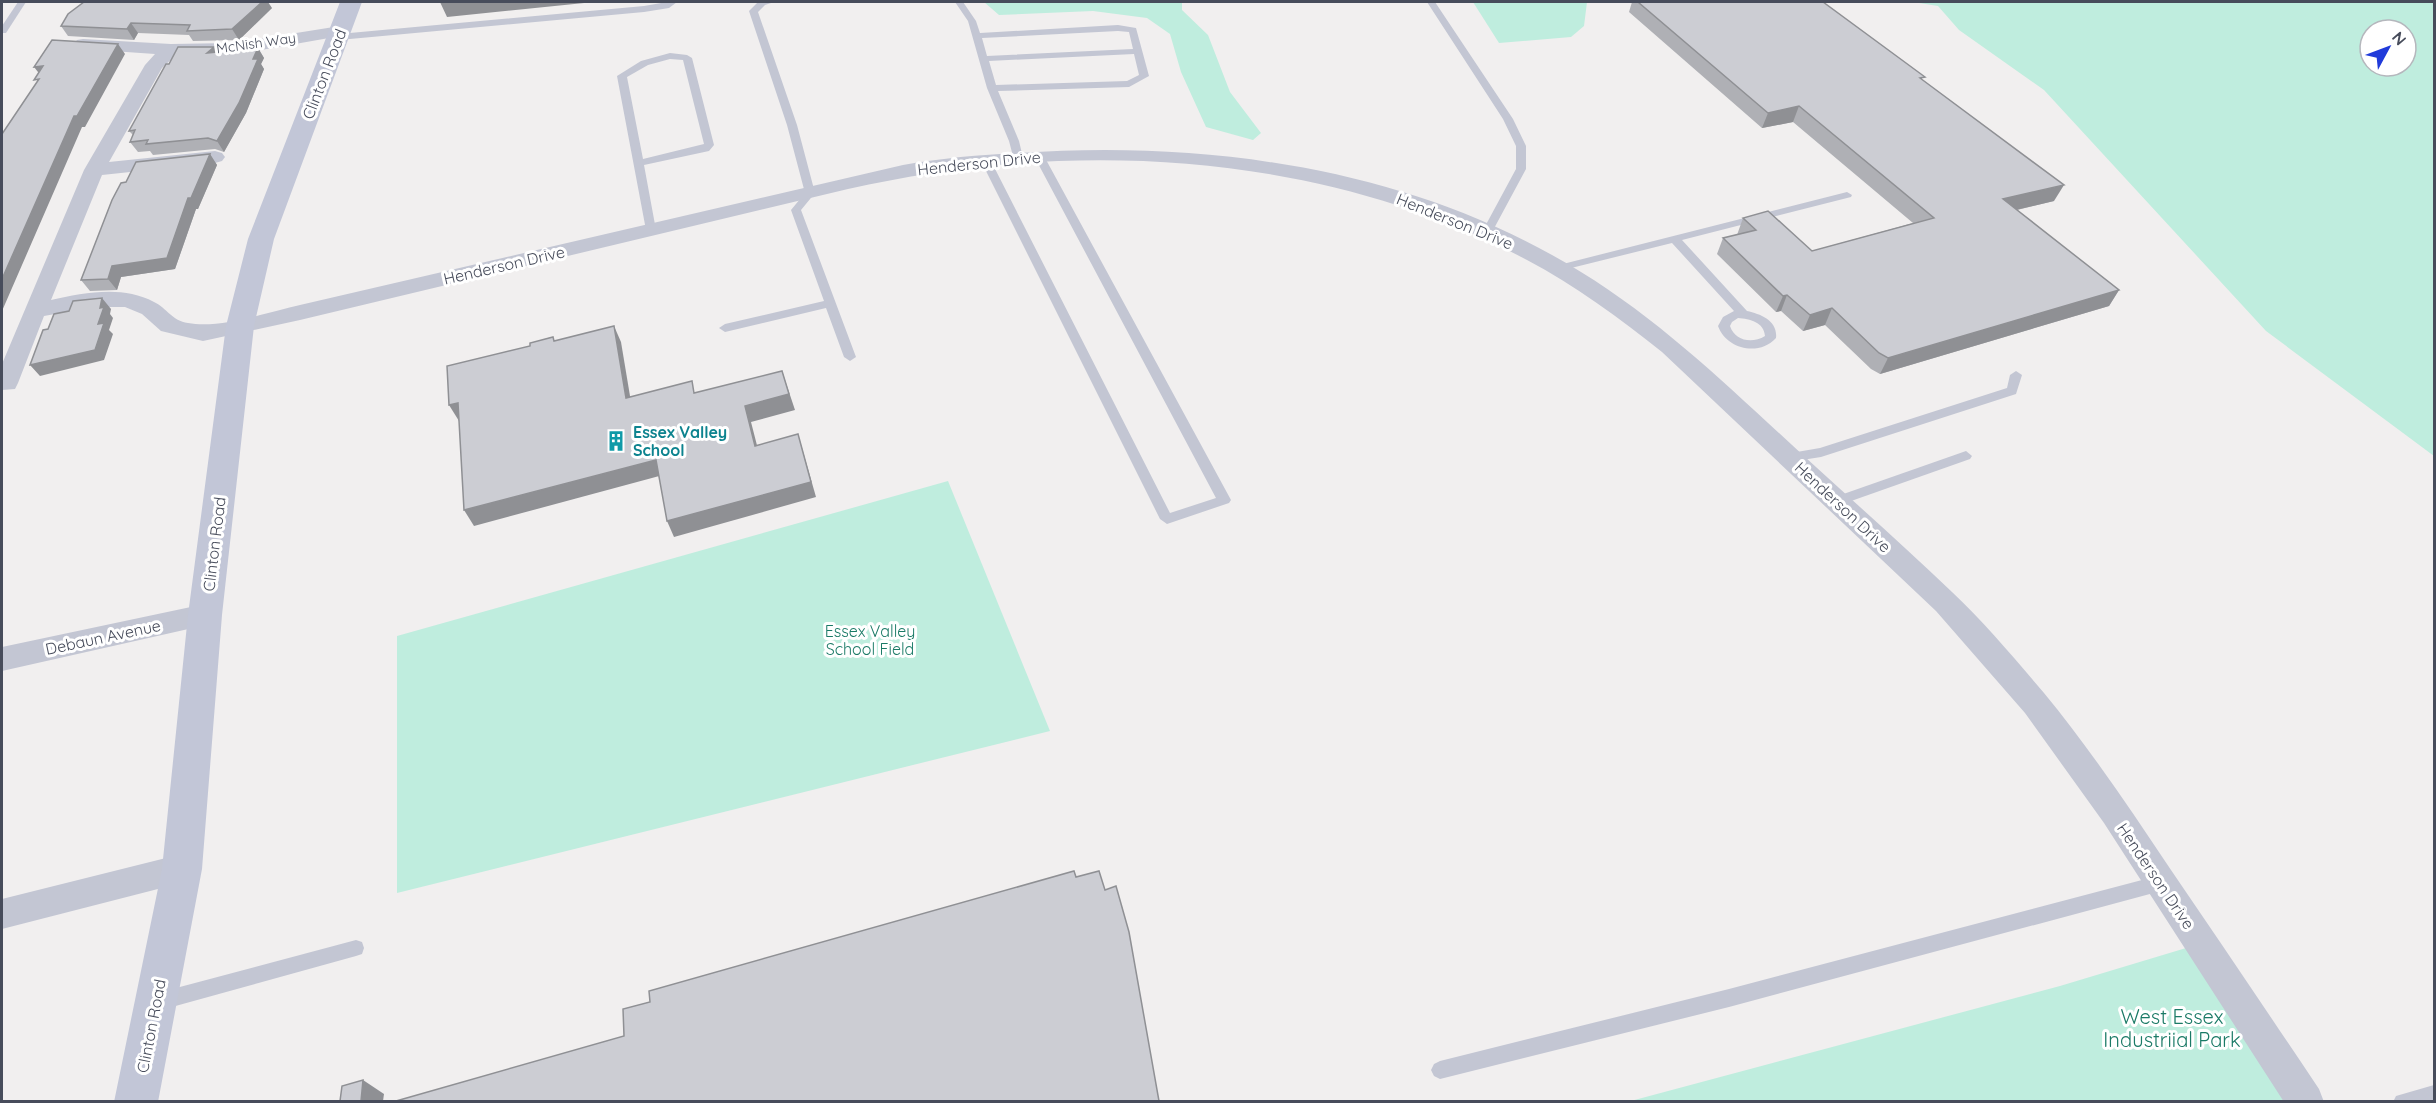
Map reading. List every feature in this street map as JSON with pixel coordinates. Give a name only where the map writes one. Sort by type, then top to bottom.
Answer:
[{"type":"street","name":"Clinton Road","points":[[136,1101],[182,869],[205,615],[240,326],[261,239],[351,2]]},
{"type":"street","name":"McNish Way","points":[[60,43],[171,50],[233,50],[339,34]]},
{"type":"street","points":[[6,383],[94,170],[154,65],[171,50]]},
{"type":"street","name":"Henderson Drive","points":[[240,326],[931,166],[1029,157],[1116,153],[1175,155],[1292,170],[1350,183],[1407,200],[1487,232],[1559,268],[1621,308],[1670,346],[1946,603],[2035,704],[2115,813],[2306,1101]]},
{"type":"street","points":[[94,170],[215,157]]},
{"type":"street","points":[[35,310],[102,299],[127,301],[149,308],[160,321],[180,330],[203,333],[240,326]]},
{"type":"street","name":"Debaun Avenue","points":[[2,659],[205,615]]},
{"type":"street","points":[[2,914],[182,869]]},
{"type":"lane","points":[[2,32],[22,2]]},
{"type":"lane","points":[[339,34],[644,9],[666,6],[673,2]]},
{"type":"lane","points":[[771,2],[762,3],[753,11],[792,125],[810,193],[796,210],[850,357]]},
{"type":"lane","points":[[959,2],[972,21],[992,88],[1014,141],[1029,157],[1224,500],[1167,519],[986,161]]},
{"type":"lane","points":[[1431,2],[1508,119],[1521,146],[1521,169],[1487,232]]},
{"type":"lane","points":[[975,36],[1118,28],[1133,30],[1144,76],[1129,84],[992,88]]},
{"type":"lane","points":[[983,59],[1138,51]]},
{"type":"lane","points":[[637,163],[705,148],[709,145],[687,58],[680,56],[643,62],[622,76],[637,163],[651,230]]},
{"type":"lane","points":[[1559,268],[1846,195]]},
{"type":"lane","points":[[1674,238],[1743,314]]},
{"type":"lane","points":[[725,328],[830,303]]},
{"type":"lane","points":[[1789,457],[1821,452],[2012,391],[2016,375]]},
{"type":"lane","points":[[1837,501],[1966,456]]},
{"type":"lane","points":[[1440,1070],[1729,998],[2161,883]]},
{"type":"lane","points":[[156,1002],[356,948]]},
{"type":"lane","points":[[2402,1101],[2434,1094]]},
{"type":"green space","points":[[984,2],[1182,2],[1182,10],[1208,35],[1230,92],[1261,133],[1253,140],[1206,127],[1181,72],[1170,34],[1147,18],[1093,11],[999,15]]},
{"type":"green space","points":[[1473,2],[1587,2],[1584,26],[1571,37],[1499,43]]},
{"type":"green space","points":[[1913,2],[2434,2],[2434,456],[2266,331],[2044,90],[1959,30],[1938,6]]},
{"type":"green space","name":"Essex Valley School Field","points":[[948,481],[1050,731],[397,893],[397,636]]},
{"type":"green space","name":"West Essex Industriial Park","points":[[2206,942],[2306,1102],[1627,1102],[2060,986]]},
{"type":"building","points":[[84,2],[262,2],[232,29],[187,31],[190,25],[131,23],[127,29],[61,26],[68,14]]},
{"type":"building","points":[[1638,2],[1823,2],[1925,77],[1920,78],[2064,185],[2003,199],[2119,290],[1888,358],[1879,353],[1832,308],[1810,315],[1787,295],[1783,296],[1723,238],[1756,230],[1743,218],[1768,211],[1812,251],[1934,218],[1799,106],[1768,113]]},
{"type":"building","points":[[52,40],[118,44],[77,116],[74,116],[2,279],[2,134],[39,79],[34,80],[43,66],[34,67]]},
{"type":"building","points":[[178,47],[214,47],[207,53],[258,48],[253,59],[258,59],[239,103],[217,141],[208,138],[146,144],[148,140],[130,142],[135,130],[129,131]]},
{"type":"building","points":[[210,154],[191,198],[188,198],[167,258],[112,266],[108,279],[81,280],[112,200],[121,183],[126,182],[136,162]]},
{"type":"building","points":[[102,298],[100,308],[104,307],[98,324],[104,323],[95,350],[30,365],[43,330],[48,329],[54,314],[69,311],[73,301]]},
{"type":"building","name":"Essex Valley School","points":[[614,326],[626,398],[692,381],[694,393],[782,371],[789,394],[745,406],[755,446],[798,434],[811,482],[667,521],[656,460],[464,510],[458,403],[449,405],[447,366],[530,346],[530,343],[553,337],[554,341]]},
{"type":"building","points":[[1074,871],[1076,877],[1099,871],[1105,890],[1116,886],[1129,932],[1159,1101],[396,1101],[624,1036],[623,1009],[650,1002],[649,991]]},
{"type":"building","points":[[363,1080],[361,1101],[340,1101],[342,1086]]},
{"type":"place","name":"Essex Valley School","points":[[616,441]]}]
